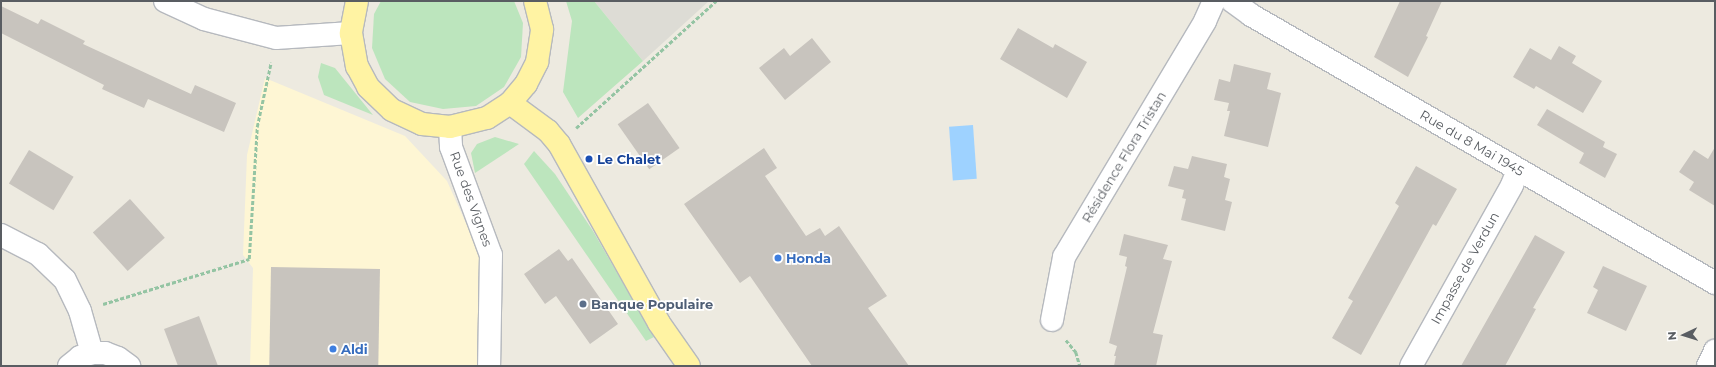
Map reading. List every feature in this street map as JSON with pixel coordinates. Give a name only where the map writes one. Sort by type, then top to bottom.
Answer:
[{"type":"main road","points":[[357,1],[351,33],[357,66],[368,87],[392,110],[422,124],[450,127],[487,118],[510,103],[526,84],[537,62],[542,29],[535,1]]},
{"type":"main road","points":[[510,103],[548,132],[559,144],[659,323],[689,366]]},
{"type":"street","points":[[165,1],[204,19],[276,38],[351,33]]},
{"type":"street","name":"Résidence Flora Tristan","points":[[1052,320],[1064,257],[1205,21],[1214,1]]},
{"type":"street","name":"Rue du 8 Mai 1945","points":[[1232,1],[1251,15],[1715,283]]},
{"type":"street","name":"Rue des Vignes","points":[[450,127],[451,147],[491,255],[489,366]]},
{"type":"street","name":"Impasse de Verdun","points":[[1411,366],[1512,185],[1518,170]]},
{"type":"street","points":[[1,235],[38,254],[64,280],[80,311],[92,353]]},
{"type":"street","points":[[1708,366],[1715,351]]},
{"type":"street","points":[[69,366],[80,357],[92,353],[106,353],[118,358],[129,366]]},
{"type":"path","points":[[570,123],[574,130],[716,1]]},
{"type":"path","points":[[80,311],[249,259],[256,127],[276,38]]},
{"type":"path","points":[[1052,320],[1076,352],[1080,366]]},
{"type":"shaded area","points":[[594,1],[709,1],[643,61]]},
{"type":"shaded area","points":[[265,78],[405,136],[447,181],[481,257],[478,366],[250,366],[253,268],[243,255],[247,155]]},
{"type":"green space","points":[[381,1],[514,1],[523,23],[521,57],[504,87],[476,106],[443,109],[410,102],[385,79],[372,48],[374,14]]},
{"type":"green space","points":[[566,1],[594,1],[643,61],[578,118],[563,92],[572,21]]},
{"type":"green space","points":[[321,63],[335,68],[373,115],[324,95],[318,77]]},
{"type":"green space","points":[[495,137],[519,144],[475,173],[471,153],[477,144]]},
{"type":"green space","points":[[534,151],[555,174],[593,231],[654,337],[646,341],[524,164]]},
{"type":"water","points":[[973,125],[977,179],[953,181],[949,127]]},
{"type":"building","points":[[1400,1],[1442,1],[1426,36],[1428,37],[1408,77],[1374,57]]},
{"type":"building","points":[[1,6],[38,24],[41,19],[85,41],[83,44],[191,94],[195,85],[236,103],[224,132],[148,99],[144,108],[102,89],[104,85],[1,33]]},
{"type":"building","points":[[1018,28],[1053,48],[1055,44],[1087,62],[1067,98],[1000,59]]},
{"type":"building","points":[[812,38],[831,62],[785,100],[759,68],[784,48],[790,56]]},
{"type":"building","points":[[1559,46],[1576,56],[1572,63],[1602,81],[1583,113],[1536,86],[1534,89],[1513,77],[1530,48],[1551,60]]},
{"type":"building","points":[[1234,64],[1271,73],[1267,89],[1281,93],[1268,147],[1224,136],[1230,111],[1227,111],[1229,103],[1214,100],[1219,79],[1230,82]]},
{"type":"building","points":[[648,103],[680,148],[649,169],[618,124]]},
{"type":"building","points":[[1547,109],[1605,142],[1603,147],[1617,154],[1605,178],[1579,163],[1584,153],[1537,125]]},
{"type":"building","points":[[1715,147],[1715,206],[1689,190],[1694,182],[1679,172],[1694,150],[1708,159]]},
{"type":"building","name":"Honda","points":[[764,148],[777,168],[765,176],[806,236],[820,228],[825,236],[839,226],[887,296],[868,308],[909,366],[812,366],[750,276],[740,283],[684,204]]},
{"type":"building","points":[[29,150],[74,177],[53,210],[9,183]]},
{"type":"building","points":[[1192,156],[1227,164],[1224,177],[1230,179],[1225,200],[1232,202],[1225,231],[1181,220],[1186,199],[1182,198],[1184,190],[1168,186],[1174,166],[1188,169]]},
{"type":"building","points":[[1416,166],[1457,189],[1436,226],[1433,224],[1361,355],[1332,338],[1353,301],[1348,298],[1399,206],[1395,203]]},
{"type":"building","points":[[130,199],[165,238],[128,271],[93,232]]},
{"type":"building","points":[[1124,234],[1168,245],[1163,259],[1172,261],[1153,333],[1163,335],[1156,366],[1114,366],[1116,356],[1114,356],[1117,346],[1109,343],[1127,267],[1125,266],[1127,257],[1119,255]]},
{"type":"building","points":[[1535,235],[1565,252],[1533,308],[1536,309],[1505,366],[1461,366]]},
{"type":"building","name":"Banque Populaire","points":[[559,249],[568,261],[572,258],[618,324],[590,344],[556,296],[545,304],[524,274]]},
{"type":"building","points":[[1603,266],[1647,286],[1626,331],[1587,313],[1598,290],[1593,287]]},
{"type":"building","points":[[271,267],[380,269],[378,366],[269,366]]},
{"type":"building","points":[[199,316],[218,366],[178,366],[164,329]]},
{"type":"place","name":"Le Chalet","points":[[589,159]]},
{"type":"place","name":"Honda","points":[[778,258]]},
{"type":"place","name":"Banque Populaire","points":[[583,304]]},
{"type":"place","name":"Aldi","points":[[333,349]]}]
